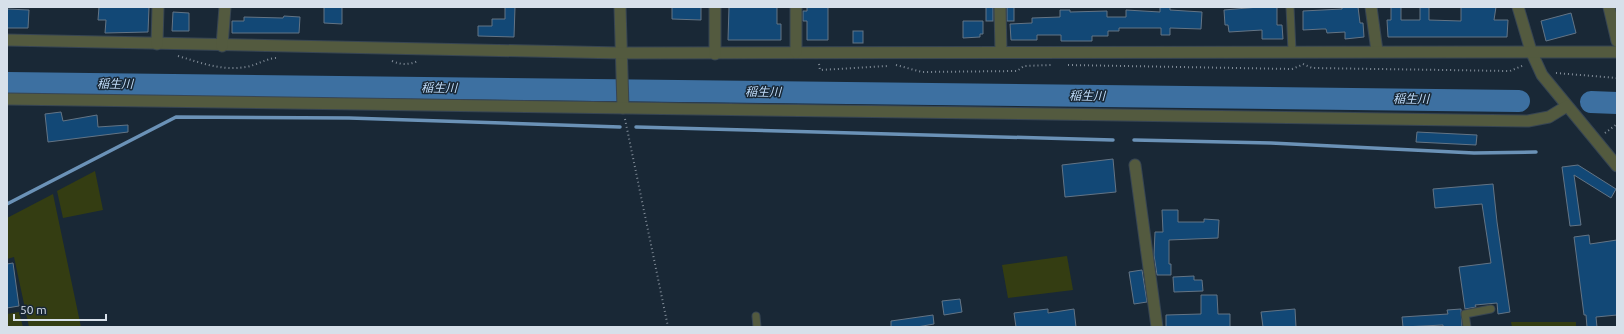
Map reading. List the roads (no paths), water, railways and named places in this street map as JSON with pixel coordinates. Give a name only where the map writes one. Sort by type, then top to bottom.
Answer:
[{"type":"street","points":[[156,44],[158,7]]},
{"type":"street","points":[[222,46],[225,7]]},
{"type":"street","points":[[620,7],[623,104]]},
{"type":"street","points":[[715,7],[715,54]]},
{"type":"street","points":[[796,7],[796,52]]},
{"type":"street","points":[[1000,7],[1001,52]]},
{"type":"street","points":[[1371,7],[1377,51]]},
{"type":"street","points":[[1518,7],[1531,51],[1542,74],[1617,166]]},
{"type":"street","points":[[1609,7],[1617,41]]},
{"type":"street","points":[[7,40],[222,46],[715,54],[796,52],[1617,52]]},
{"type":"street","points":[[7,99],[623,104],[1112,116],[1528,121],[1549,117],[1567,106]]},
{"type":"street","points":[[1136,165],[1157,327]]},
{"type":"lane","points":[[1290,7],[1298,51]]},
{"type":"lane","points":[[1467,327],[1465,314],[1490,310]]},
{"type":"lane","points":[[756,316],[757,327]]},
{"type":"waterway","name":"稲生川","points":[[7,83],[1519,101]]},
{"type":"waterway","name":"稲生川","points":[[1591,102],[1617,103]]},
{"type":"waterway","points":[[7,204],[176,117],[349,118],[620,127]]},
{"type":"waterway","points":[[636,127],[1113,140]]},
{"type":"waterway","points":[[1134,140],[1271,143],[1474,153],[1536,152]]}]
